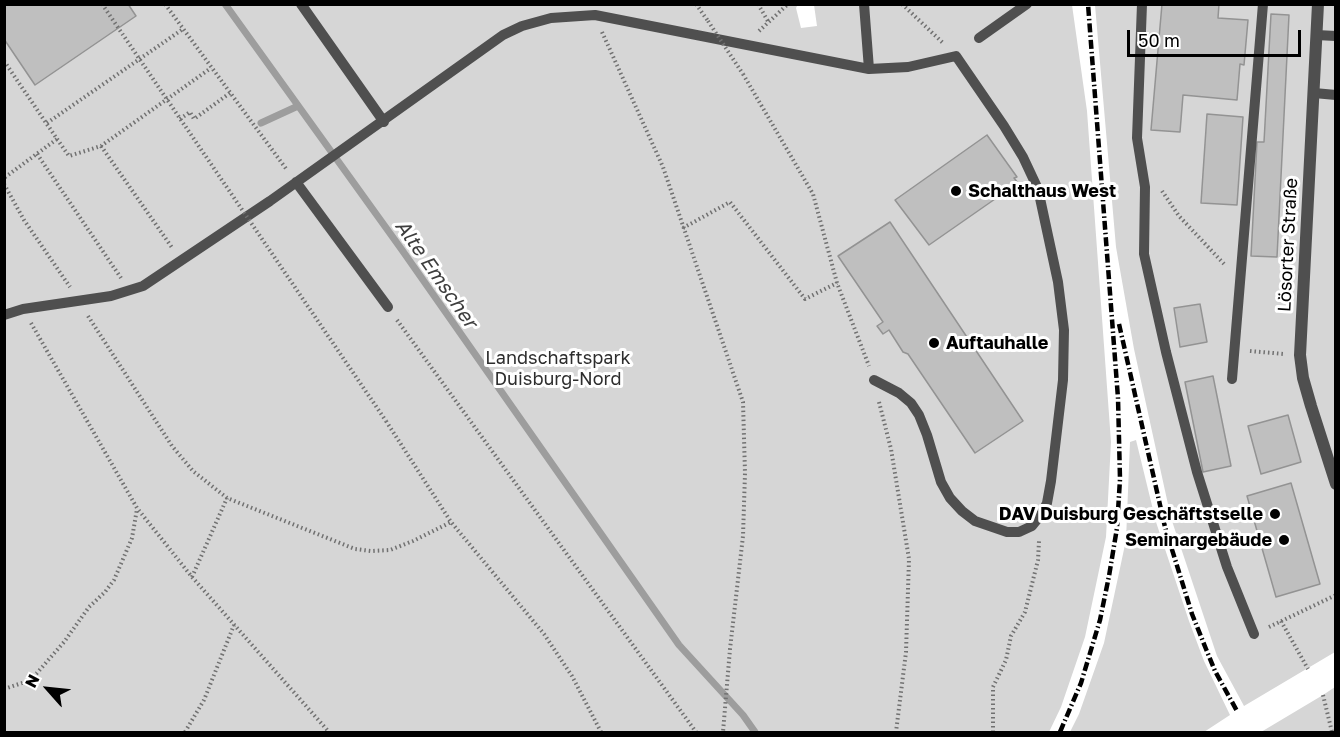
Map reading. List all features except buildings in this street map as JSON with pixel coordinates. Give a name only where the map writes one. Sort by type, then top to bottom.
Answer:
[{"type":"street","name":"Lösorter Straße","points":[[1318,4],[1300,355],[1303,378],[1335,484]]},
{"type":"lane","points":[[301,4],[384,122]]},
{"type":"lane","points":[[864,4],[869,69]]},
{"type":"lane","points":[[979,38],[1027,4]]},
{"type":"lane","points":[[1142,4],[1137,138],[1145,187],[1144,254],[1197,472],[1227,567],[1254,634]]},
{"type":"lane","points":[[1232,379],[1263,4]]},
{"type":"lane","points":[[4,315],[23,309],[111,296],[143,286],[384,122],[503,35],[522,26],[551,18],[595,15],[869,69],[908,67],[956,56],[1004,126],[1023,157],[1038,189],[1058,282],[1064,330],[1063,380],[1047,503],[1032,526],[1019,532],[1007,532],[975,521],[962,511],[950,498],[941,482],[927,435],[911,403],[899,393],[874,380]]},
{"type":"lane","points":[[1316,35],[1335,36]]},
{"type":"lane","points":[[1314,93],[1335,95]]},
{"type":"lane","points":[[296,182],[388,307]]},
{"type":"path","points":[[102,4],[386,421],[452,522],[544,634],[572,676],[601,732]]},
{"type":"path","points":[[165,4],[296,182]]},
{"type":"path","points":[[696,4],[743,74],[813,194],[837,283],[874,380],[891,449],[909,559],[906,652],[896,732]]},
{"type":"path","points":[[758,4],[769,23]]},
{"type":"path","points":[[746,44],[788,4]]},
{"type":"path","points":[[902,4],[956,56]]},
{"type":"path","points":[[595,15],[663,167],[743,402],[745,472],[743,536],[723,732]]},
{"type":"path","points":[[47,123],[183,29]]},
{"type":"path","points":[[4,61],[69,156],[101,146],[211,68]]},
{"type":"path","points":[[180,119],[190,112],[194,119],[230,93]]},
{"type":"path","points":[[4,178],[57,140]]},
{"type":"path","points":[[101,146],[181,260]]},
{"type":"path","points":[[37,154],[129,290]]},
{"type":"path","points":[[4,184],[24,220],[172,446],[193,471],[226,498],[355,549],[371,551],[390,550],[452,522]]},
{"type":"path","points":[[1159,188],[1179,216],[1240,281]]},
{"type":"path","points":[[683,228],[730,202],[805,299],[837,283]]},
{"type":"path","points":[[388,307],[696,732]]},
{"type":"path","points":[[23,309],[137,508],[192,577],[329,732]]},
{"type":"path","points":[[1234,350],[1300,355]]},
{"type":"path","points":[[192,577],[226,498]]},
{"type":"path","points":[[4,689],[25,682],[37,673],[57,652],[89,607],[114,580],[132,538],[137,508]]},
{"type":"path","points":[[993,732],[993,687],[1006,660],[1011,636],[1025,612],[1038,560],[1040,516]]},
{"type":"path","points":[[1254,634],[1335,595]]},
{"type":"path","points":[[1281,621],[1308,669]]},
{"type":"path","points":[[185,732],[204,700],[234,625]]},
{"type":"path","points":[[1323,695],[1332,732]]},
{"type":"green space","name":"Landschaftspark Duisburg-Nord","points":[[5,5],[1072,5],[1087,111],[1111,442],[1106,537],[1085,637],[1061,707],[1049,732],[5,732]]},
{"type":"green space","points":[[1095,5],[1335,5],[1335,652],[1244,706],[1217,656],[1171,518],[1134,349],[1116,247]]},
{"type":"green space","points":[[1136,440],[1156,522],[1189,621],[1204,661],[1230,715],[1204,732],[1070,732],[1079,714],[1104,643],[1126,540],[1130,442]]},
{"type":"green space","points":[[1335,687],[1335,732],[1261,732],[1323,695]]},
{"type":"pier","points":[[798,4],[814,5],[817,26],[801,28],[796,8]]},
{"type":"waterway","name":"Alte Emscher","points":[[225,4],[402,250],[679,645],[743,715],[755,732]]},
{"type":"waterway","points":[[261,123],[298,106]]},
{"type":"railway","points":[[1060,732],[1081,683],[1100,620],[1117,528],[1120,479],[1118,398],[1088,4]]},
{"type":"railway","points":[[1119,324],[1165,527],[1192,614],[1215,671],[1237,711]]},
{"type":"place","name":"Schalthaus West","points":[[956,191]]},
{"type":"place","name":"Auftauhalle","points":[[934,343]]},
{"type":"place","name":"DAV Duisburg Geschäftstselle","points":[[1275,514]]},
{"type":"place","name":"Seminargebäude","points":[[1284,540]]}]
